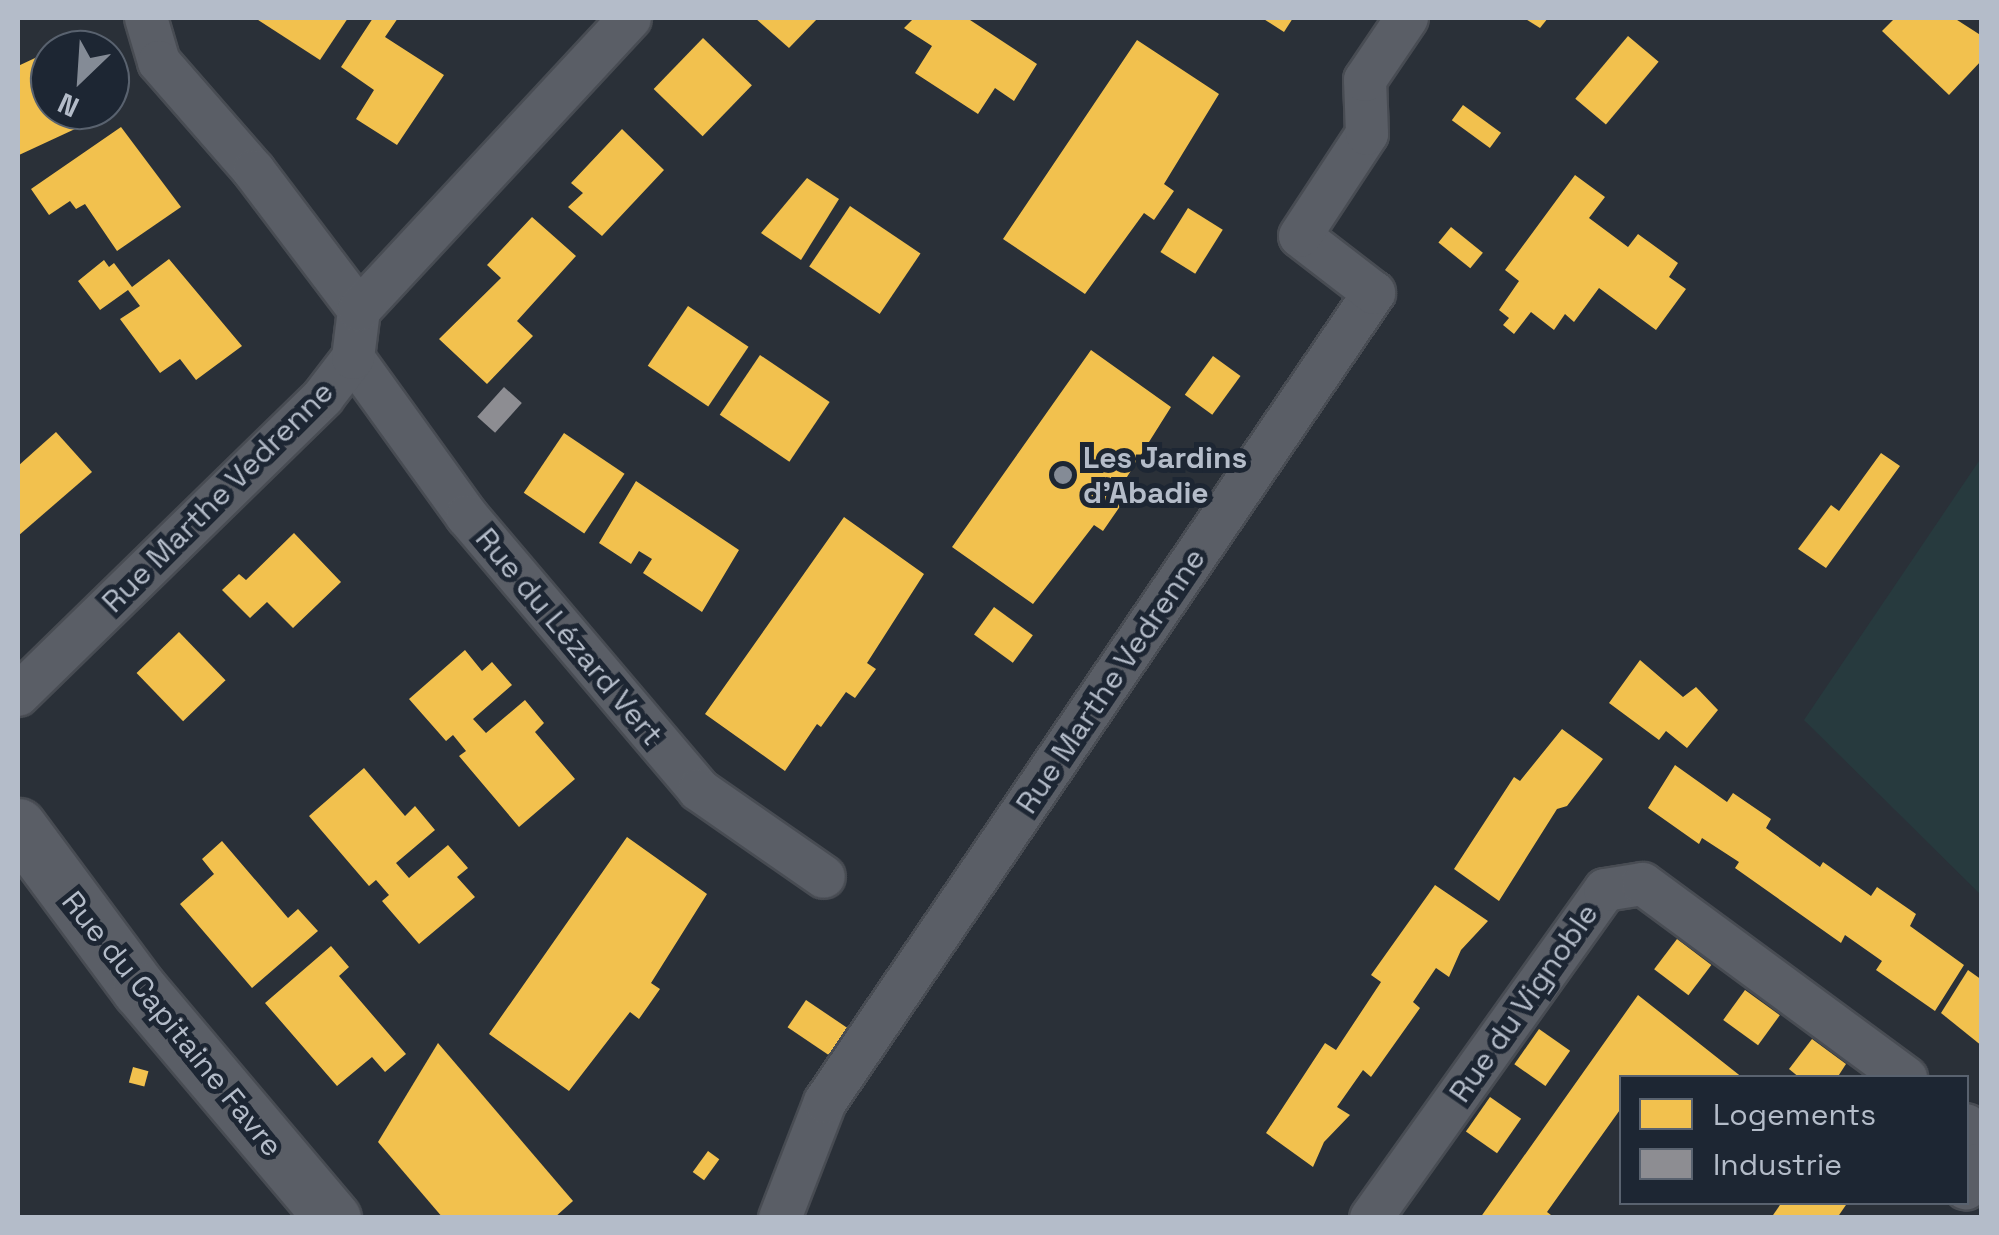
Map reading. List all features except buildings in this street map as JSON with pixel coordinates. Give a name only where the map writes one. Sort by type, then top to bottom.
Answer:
[{"type":"street","points":[[146,18],[159,62],[254,170],[358,310],[630,18]]},
{"type":"street","name":"Rue Marthe Vedrenne","points":[[780,1218],[825,1102],[1374,293],[1300,236],[1367,134],[1365,80],[1407,18]]},
{"type":"street","name":"Rue Marthe Vedrenne","points":[[18,695],[323,397],[353,358],[358,310]]},
{"type":"street","name":"Rue du Lézard Vert","points":[[353,358],[467,516],[699,790],[824,877]]},
{"type":"street","name":"Rue du Capitaine Favre","points":[[18,826],[140,990],[333,1218]]},
{"type":"street","name":"Rue du Vignoble","points":[[1372,1218],[1605,890],[1643,884],[1902,1075]]},
{"type":"street","points":[[1969,1136],[1977,1164],[1969,1182]]},
{"type":"green space","points":[[1981,458],[1982,895],[1804,720]]},
{"type":"place","name":"Les Jardins d'Abadie","points":[[1063,475]]}]
